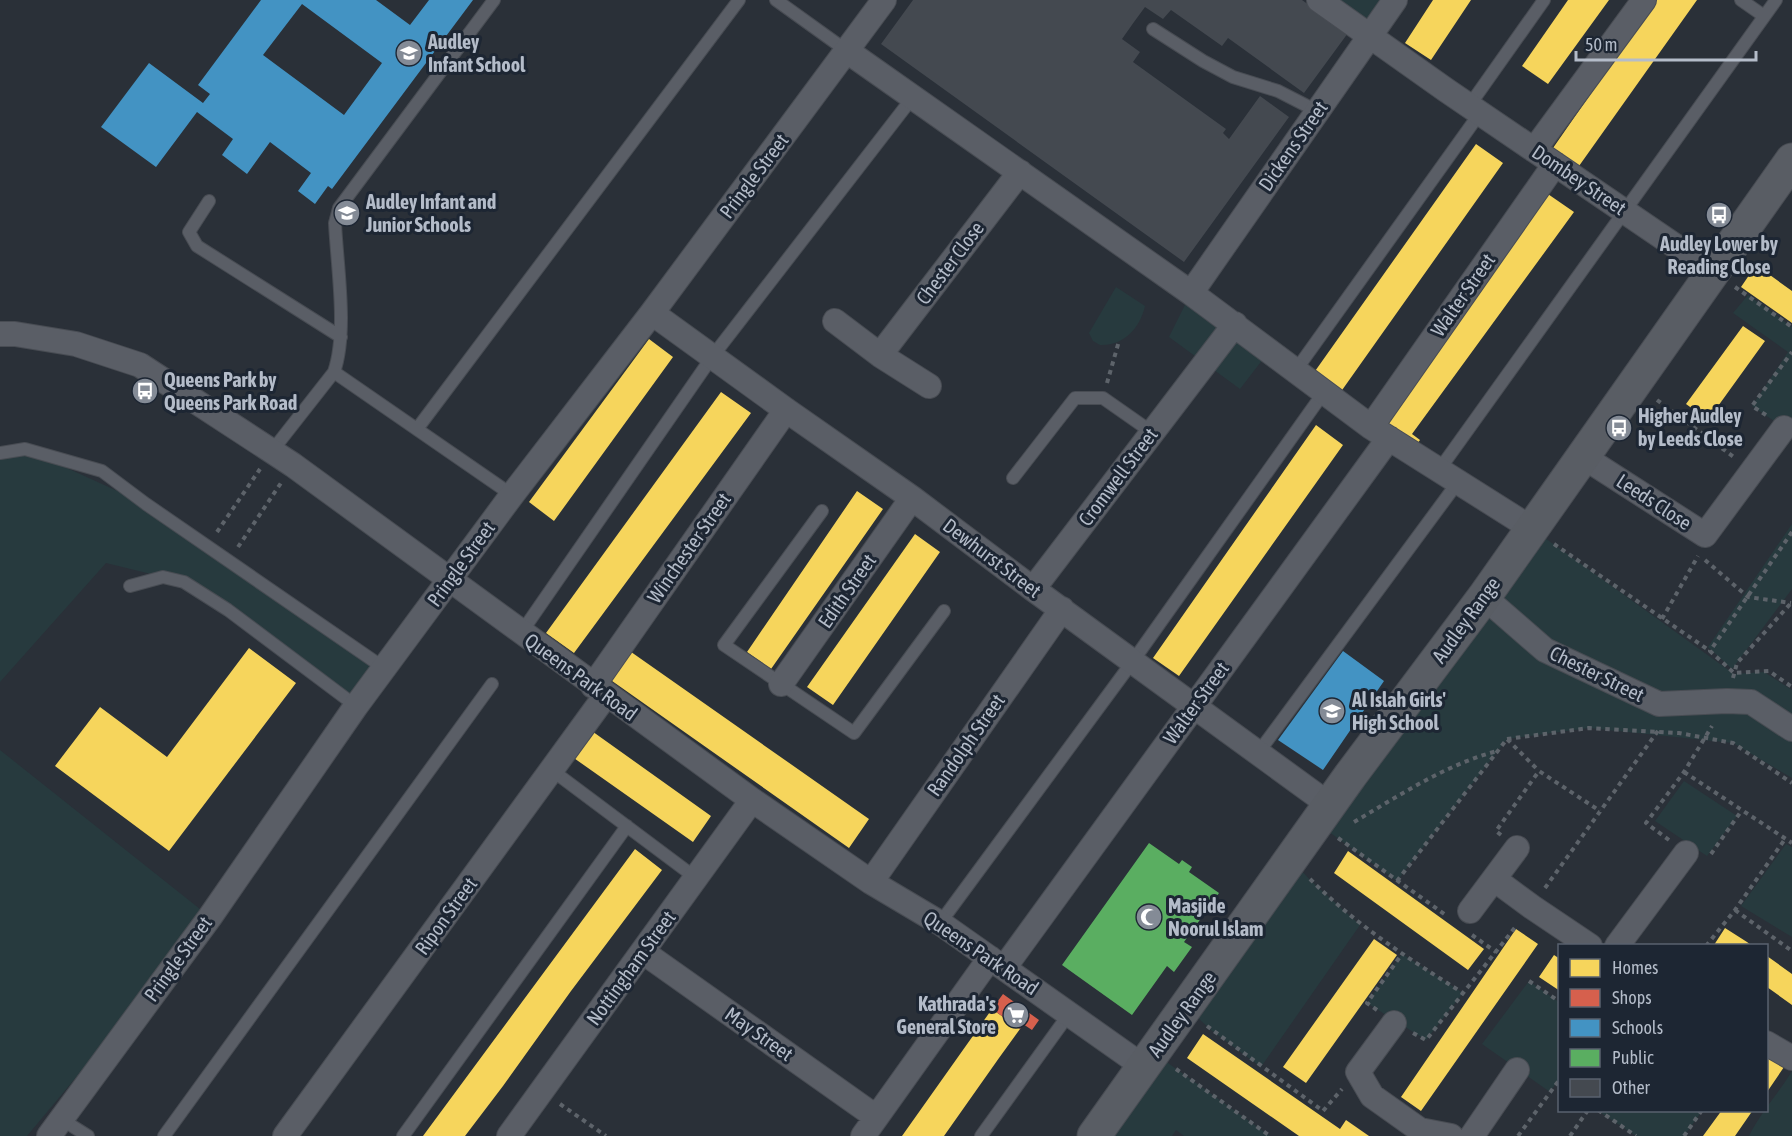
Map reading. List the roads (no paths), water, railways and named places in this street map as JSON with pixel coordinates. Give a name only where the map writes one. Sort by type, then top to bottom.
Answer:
[{"type":"street","name":"Pringle Street","points":[[55,1127],[210,917],[384,669],[884,0]]},
{"type":"street","name":"Dombey Street","points":[[1319,0],[1446,90],[1712,271]]},
{"type":"street","name":"Dickens Street","points":[[1182,286],[1208,270],[1395,0]]},
{"type":"street","points":[[1534,150],[1644,0]]},
{"type":"street","points":[[847,51],[1182,286],[1380,432],[1532,528]]},
{"type":"street","name":"Audley Range","points":[[1095,1136],[1292,860],[1334,817],[1350,777],[1484,597],[1792,160]]},
{"type":"street","name":"Walter Street","points":[[870,1127],[1110,822],[1380,432],[1555,164]]},
{"type":"street","name":"Chester Close","points":[[880,355],[1020,172]]},
{"type":"street","name":"Dewhurst Street","points":[[652,313],[786,411],[912,498],[1258,753],[1334,817]]},
{"type":"street","points":[[835,321],[880,355],[929,386]]},
{"type":"street","name":"Cromwell Street","points":[[1033,589],[1203,364],[1244,331]]},
{"type":"street","name":"Queens Park Road","points":[[0,334],[15,334],[76,344],[140,365],[293,465],[752,800],[871,882],[940,923],[1069,1014],[1149,1060]]},
{"type":"street","name":"Winchester Street","points":[[600,690],[786,411]]},
{"type":"street","name":"Leeds Close","points":[[1582,456],[1705,535],[1784,428]]},
{"type":"street","name":"Edith Street","points":[[781,684],[912,498]]},
{"type":"street","name":"Chester Street","points":[[1484,597],[1545,650],[1659,704],[1751,702],[1792,729]]},
{"type":"street","name":"Randolph Street","points":[[871,882],[1062,609]]},
{"type":"street","name":"Ripon Street","points":[[285,1136],[553,771],[600,690]]},
{"type":"street","name":"Nottingham Street","points":[[509,1136],[752,800]]},
{"type":"street","points":[[1463,921],[1517,848]]},
{"type":"street","points":[[1618,944],[1686,853]]},
{"type":"street","points":[[1494,879],[1588,944]]},
{"type":"street","name":"May Street","points":[[643,952],[870,1127]]},
{"type":"street","points":[[1394,1023],[1358,1072],[1372,1096],[1420,1130],[1451,1136]]},
{"type":"street","points":[[1768,1044],[1792,1058]]},
{"type":"street","points":[[1472,1136],[1517,1070]]},
{"type":"lane","points":[[272,451],[334,372],[339,357],[341,337],[334,223],[339,208],[494,0]]},
{"type":"lane","points":[[417,429],[738,0]]},
{"type":"lane","points":[[776,0],[847,51]]},
{"type":"lane","points":[[1296,370],[1475,109],[1544,0]]},
{"type":"lane","points":[[1741,0],[1764,16]]},
{"type":"lane","points":[[1258,753],[1449,476],[1625,212],[1776,0]]},
{"type":"lane","points":[[1154,29],[1203,61],[1233,77],[1278,91],[1317,111]]},
{"type":"lane","points":[[521,633],[712,357],[914,98]]},
{"type":"lane","points":[[209,201],[189,232],[197,246],[341,337]]},
{"type":"lane","points":[[334,372],[512,495]]},
{"type":"lane","points":[[940,923],[1133,661],[1324,392]]},
{"type":"lane","points":[[1013,478],[1075,398],[1104,398],[1153,433]]},
{"type":"lane","points":[[0,453],[25,449],[102,471],[384,669]]},
{"type":"lane","points":[[822,511],[724,645],[854,733],[944,610]]},
{"type":"lane","points":[[130,586],[163,577],[184,582],[228,610],[357,706]]},
{"type":"lane","points":[[164,1136],[492,684]]},
{"type":"lane","points":[[553,771],[696,878]]},
{"type":"lane","points":[[403,1136],[627,826]]},
{"type":"lane","points":[[981,1136],[1069,1014]]},
{"type":"lane","points":[[55,1127],[88,1136]]},
{"type":"place","name":"Audley Infant School","points":[[409,53]]},
{"type":"place","name":"Audley Infant and Junior Schools","points":[[347,213]]},
{"type":"place","name":"Audley Lower by Reading Close","points":[[1719,215]]},
{"type":"place","name":"Queens Park by Queens Park Road","points":[[145,391]]},
{"type":"place","name":"Higher Audley by Leeds Close","points":[[1619,428]]},
{"type":"place","name":"Al Islah Girls' High School","points":[[1332,711]]},
{"type":"place","name":"Masjide Noorul Islam","points":[[1149,917]]},
{"type":"place","name":"Kathrada's General Store","points":[[1016,1015]]}]
